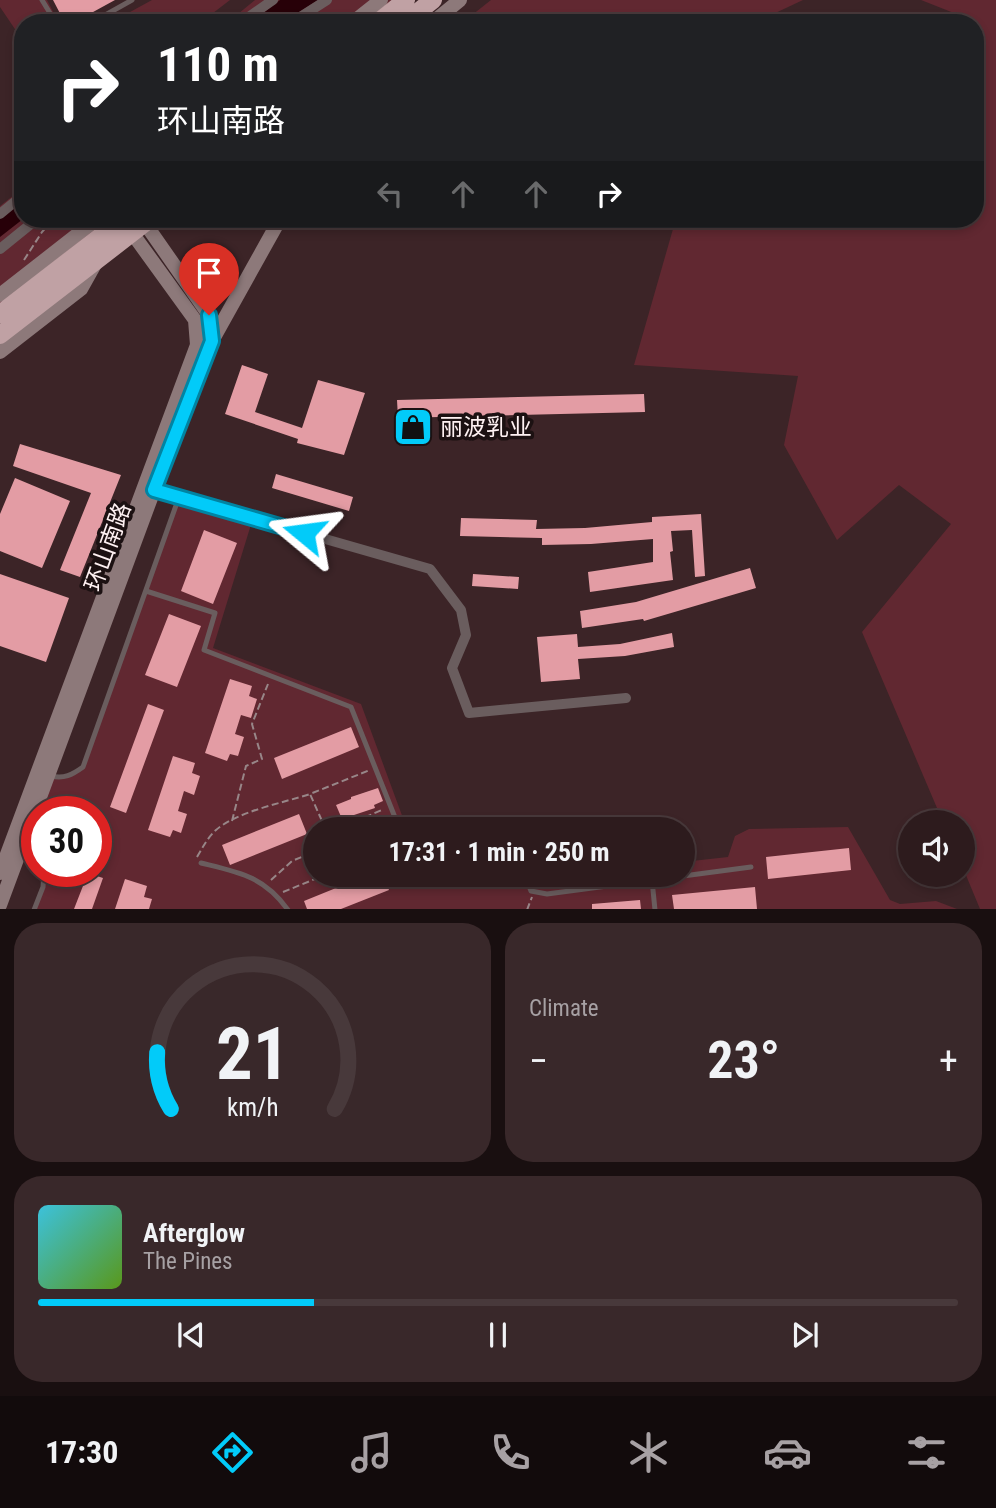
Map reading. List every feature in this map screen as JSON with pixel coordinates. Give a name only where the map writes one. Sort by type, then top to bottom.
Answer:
[{"type":"highway","points":[[388,14],[406,0]]},
{"type":"highway","points":[[415,14],[433,0]]},
{"type":"highway","points":[[0,314],[92,228]]},
{"type":"highway","points":[[0,335],[97,260],[130,228]]},
{"type":"main road","points":[[363,14],[381,0]]},
{"type":"main road","points":[[443,14],[460,0]]},
{"type":"main road","points":[[0,295],[90,228]]},
{"type":"main road","name":"环山南路","points":[[0,873],[197,345],[195,320],[140,228]]},
{"type":"main road","points":[[141,228],[209,315],[212,341]]},
{"type":"main road","name":"环山南路","points":[[0,905],[212,341],[275,228]]},
{"type":"main road","points":[[0,352],[81,289],[97,260]]},
{"type":"street","points":[[253,14],[273,0]]},
{"type":"street","points":[[305,14],[327,0]]},
{"type":"street","points":[[0,214],[14,202]]},
{"type":"street","points":[[0,249],[26,228]]},
{"type":"street","points":[[154,490],[430,569],[461,610],[466,635],[452,668],[469,713],[626,698]]},
{"type":"lane","points":[[107,14],[132,0]]},
{"type":"lane","points":[[48,776],[69,776],[83,767],[179,497]]},
{"type":"lane","points":[[146,591],[215,613],[204,650],[351,708],[395,817]]},
{"type":"lane","points":[[199,861],[245,874],[265,886],[288,909]]},
{"type":"lane","points":[[695,874],[751,867]]},
{"type":"lane","points":[[34,909],[43,887]]},
{"type":"lane","points":[[530,887],[534,892],[547,894],[600,887]]},
{"type":"lane","points":[[653,887],[655,909]]},
{"type":"path","points":[[23,262],[45,228]]},
{"type":"path","points":[[232,821],[246,766],[262,760],[253,724],[271,676]]},
{"type":"path","points":[[199,861],[205,843],[216,830],[232,821],[376,768]]},
{"type":"path","points":[[310,794],[320,817]]},
{"type":"path","points":[[366,817],[391,806]]},
{"type":"path","points":[[265,886],[282,868],[303,857]]},
{"type":"path","points":[[276,895],[303,884]]},
{"type":"path","points":[[527,909],[534,892]]},
{"type":"shaded area","points":[[0,0],[47,0],[54,14],[14,14],[14,28],[0,7]]},
{"type":"shaded area","points":[[152,0],[230,0],[212,14],[126,14]]},
{"type":"shaded area","points":[[255,0],[406,0],[388,14],[238,14]]},
{"type":"shaded area","points":[[280,0],[318,0],[296,14],[262,14]]},
{"type":"shaded area","points":[[491,0],[803,0],[773,14],[473,14]]},
{"type":"shaded area","points":[[921,0],[996,0],[996,909],[980,909],[971,887],[975,887],[975,810],[938,810],[862,632],[951,524],[899,485],[837,540],[784,445],[798,376],[634,365],[673,228],[984,228],[984,14],[956,14]]},
{"type":"shaded area","points":[[14,195],[14,228],[111,228],[0,314],[0,206]]},
{"type":"shaded area","points":[[14,206],[14,226],[0,237],[0,217]]},
{"type":"shaded area","points":[[179,497],[253,518],[213,648],[361,704],[403,817],[303,817],[303,887],[695,887],[695,861],[728,857],[735,836],[749,829],[848,827],[890,900],[900,904],[936,901],[957,909],[34,909],[43,887],[112,887],[112,796],[41,796],[48,776],[58,778],[83,767]]},
{"type":"building","points":[[53,0],[115,0],[89,14],[60,14]]},
{"type":"building","points":[[242,365],[268,374],[255,412],[302,428],[318,380],[365,393],[344,455],[297,443],[298,439],[225,414]]},
{"type":"building","points":[[644,394],[645,412],[398,418],[397,400]]},
{"type":"building","points":[[20,444],[121,475],[80,577],[60,570],[91,493],[13,466]]},
{"type":"building","points":[[276,474],[353,497],[349,511],[272,488]]},
{"type":"building","points":[[15,478],[70,501],[42,568],[0,551],[0,514]]},
{"type":"building","points":[[701,514],[705,576],[695,577],[692,530],[671,531],[673,580],[590,592],[588,572],[653,562],[653,539],[542,545],[542,538],[460,536],[461,518],[537,520],[536,529],[652,522],[652,517]]},
{"type":"building","points":[[204,530],[237,543],[213,604],[181,591]]},
{"type":"building","points":[[750,568],[756,588],[644,621],[582,628],[580,611],[636,602]]},
{"type":"building","points":[[0,574],[69,598],[46,662],[0,646]]},
{"type":"building","points":[[473,574],[519,577],[518,589],[472,586]]},
{"type":"building","points":[[169,614],[201,626],[177,687],[145,675]]},
{"type":"building","points":[[672,633],[674,647],[625,656],[578,659],[580,679],[541,682],[537,637],[577,634],[578,647],[620,644]]},
{"type":"building","points":[[230,679],[252,686],[249,696],[257,699],[251,718],[241,715],[235,734],[244,737],[238,756],[230,754],[227,761],[205,753]]},
{"type":"building","points":[[148,704],[164,710],[126,813],[112,808]]},
{"type":"building","points":[[351,727],[359,747],[282,779],[274,758]]},
{"type":"building","points":[[173,756],[195,763],[192,773],[200,776],[194,795],[184,791],[178,811],[187,814],[181,833],[173,830],[170,837],[148,830]]},
{"type":"building","points":[[378,788],[383,801],[374,805],[375,808],[341,817],[336,805]]},
{"type":"building","points":[[299,814],[303,824],[303,836],[230,865],[222,845]]},
{"type":"building","points":[[849,848],[851,870],[768,879],[766,857]]},
{"type":"building","points":[[125,879],[147,886],[144,897],[152,899],[149,909],[115,909]]},
{"type":"building","points":[[83,887],[100,887],[92,909],[74,909]]},
{"type":"building","points":[[338,887],[388,887],[389,890],[341,909],[307,909],[304,901]]},
{"type":"building","points":[[755,887],[757,909],[674,909],[672,895]]},
{"type":"building","points":[[640,900],[641,909],[592,909],[592,904]]},
{"type":"place","name":"丽波乳业","points":[[413,427]]},
{"type":"route","points":[[209,315],[212,341],[154,490],[304,533]]}]
